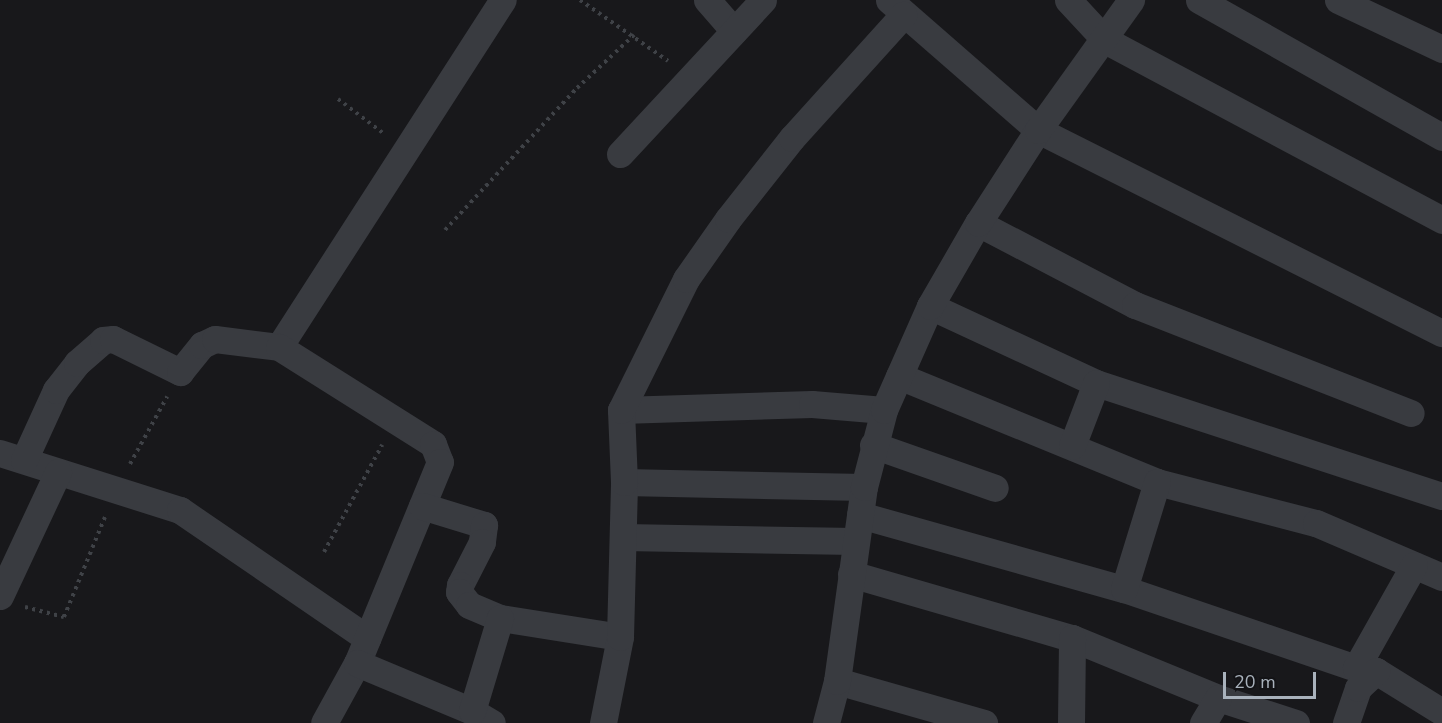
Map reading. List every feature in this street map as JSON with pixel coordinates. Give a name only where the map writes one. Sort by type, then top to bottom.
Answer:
[{"type":"street","points":[[279,347],[404,149],[502,0]]},
{"type":"street","points":[[707,0],[734,31]]},
{"type":"street","points":[[620,153],[763,0]]},
{"type":"street","points":[[1068,0],[1105,40],[1442,220]]},
{"type":"street","points":[[825,723],[837,681],[864,488],[873,445],[884,410],[930,306],[978,223],[1038,130],[1105,40],[1131,0]]},
{"type":"street","points":[[1199,0],[1442,137]]},
{"type":"street","points":[[1338,0],[1442,49]]},
{"type":"street","points":[[603,723],[620,637],[624,482],[621,410],[686,279],[728,219],[896,8],[1038,130],[1442,333]]},
{"type":"street","points":[[978,223],[1135,305],[1411,413]]},
{"type":"street","points":[[930,306],[1096,383],[1442,496]]},
{"type":"street","points":[[324,723],[357,663],[440,462],[439,454],[433,444],[279,347],[216,339],[202,345],[180,372],[113,339],[103,340],[77,363],[56,390],[12,457],[117,489],[195,519],[367,638]]},
{"type":"street","points":[[899,376],[1156,482],[1316,523],[1442,577]]},
{"type":"street","points":[[1072,446],[1096,383]]},
{"type":"street","points":[[621,410],[812,404],[884,410]]},
{"type":"street","points":[[873,445],[995,488]]},
{"type":"street","points":[[1,597],[58,472]]},
{"type":"street","points":[[624,482],[864,488]]},
{"type":"street","points":[[1124,589],[1156,482]]},
{"type":"street","points":[[422,506],[484,525],[482,542],[459,591],[469,604],[500,618],[620,637]]},
{"type":"street","points":[[860,515],[1124,589],[1366,670],[1442,712]]},
{"type":"street","points":[[623,537],[855,541]]},
{"type":"street","points":[[1346,723],[1358,688],[1414,565]]},
{"type":"street","points":[[851,574],[1072,638],[1218,698],[1296,723]]},
{"type":"street","points":[[357,663],[482,717],[500,618]]},
{"type":"street","points":[[1071,723],[1072,638]]},
{"type":"street","points":[[837,681],[952,719],[984,723]]},
{"type":"street","points":[[1203,723],[1218,698]]},
{"type":"path","points":[[580,0],[634,35],[690,78]]},
{"type":"path","points":[[445,230],[577,88],[634,35]]},
{"type":"path","points":[[338,99],[404,149]]},
{"type":"path","points":[[1,597],[64,617],[117,489],[180,372]]},
{"type":"path","points":[[324,552],[395,421]]}]
